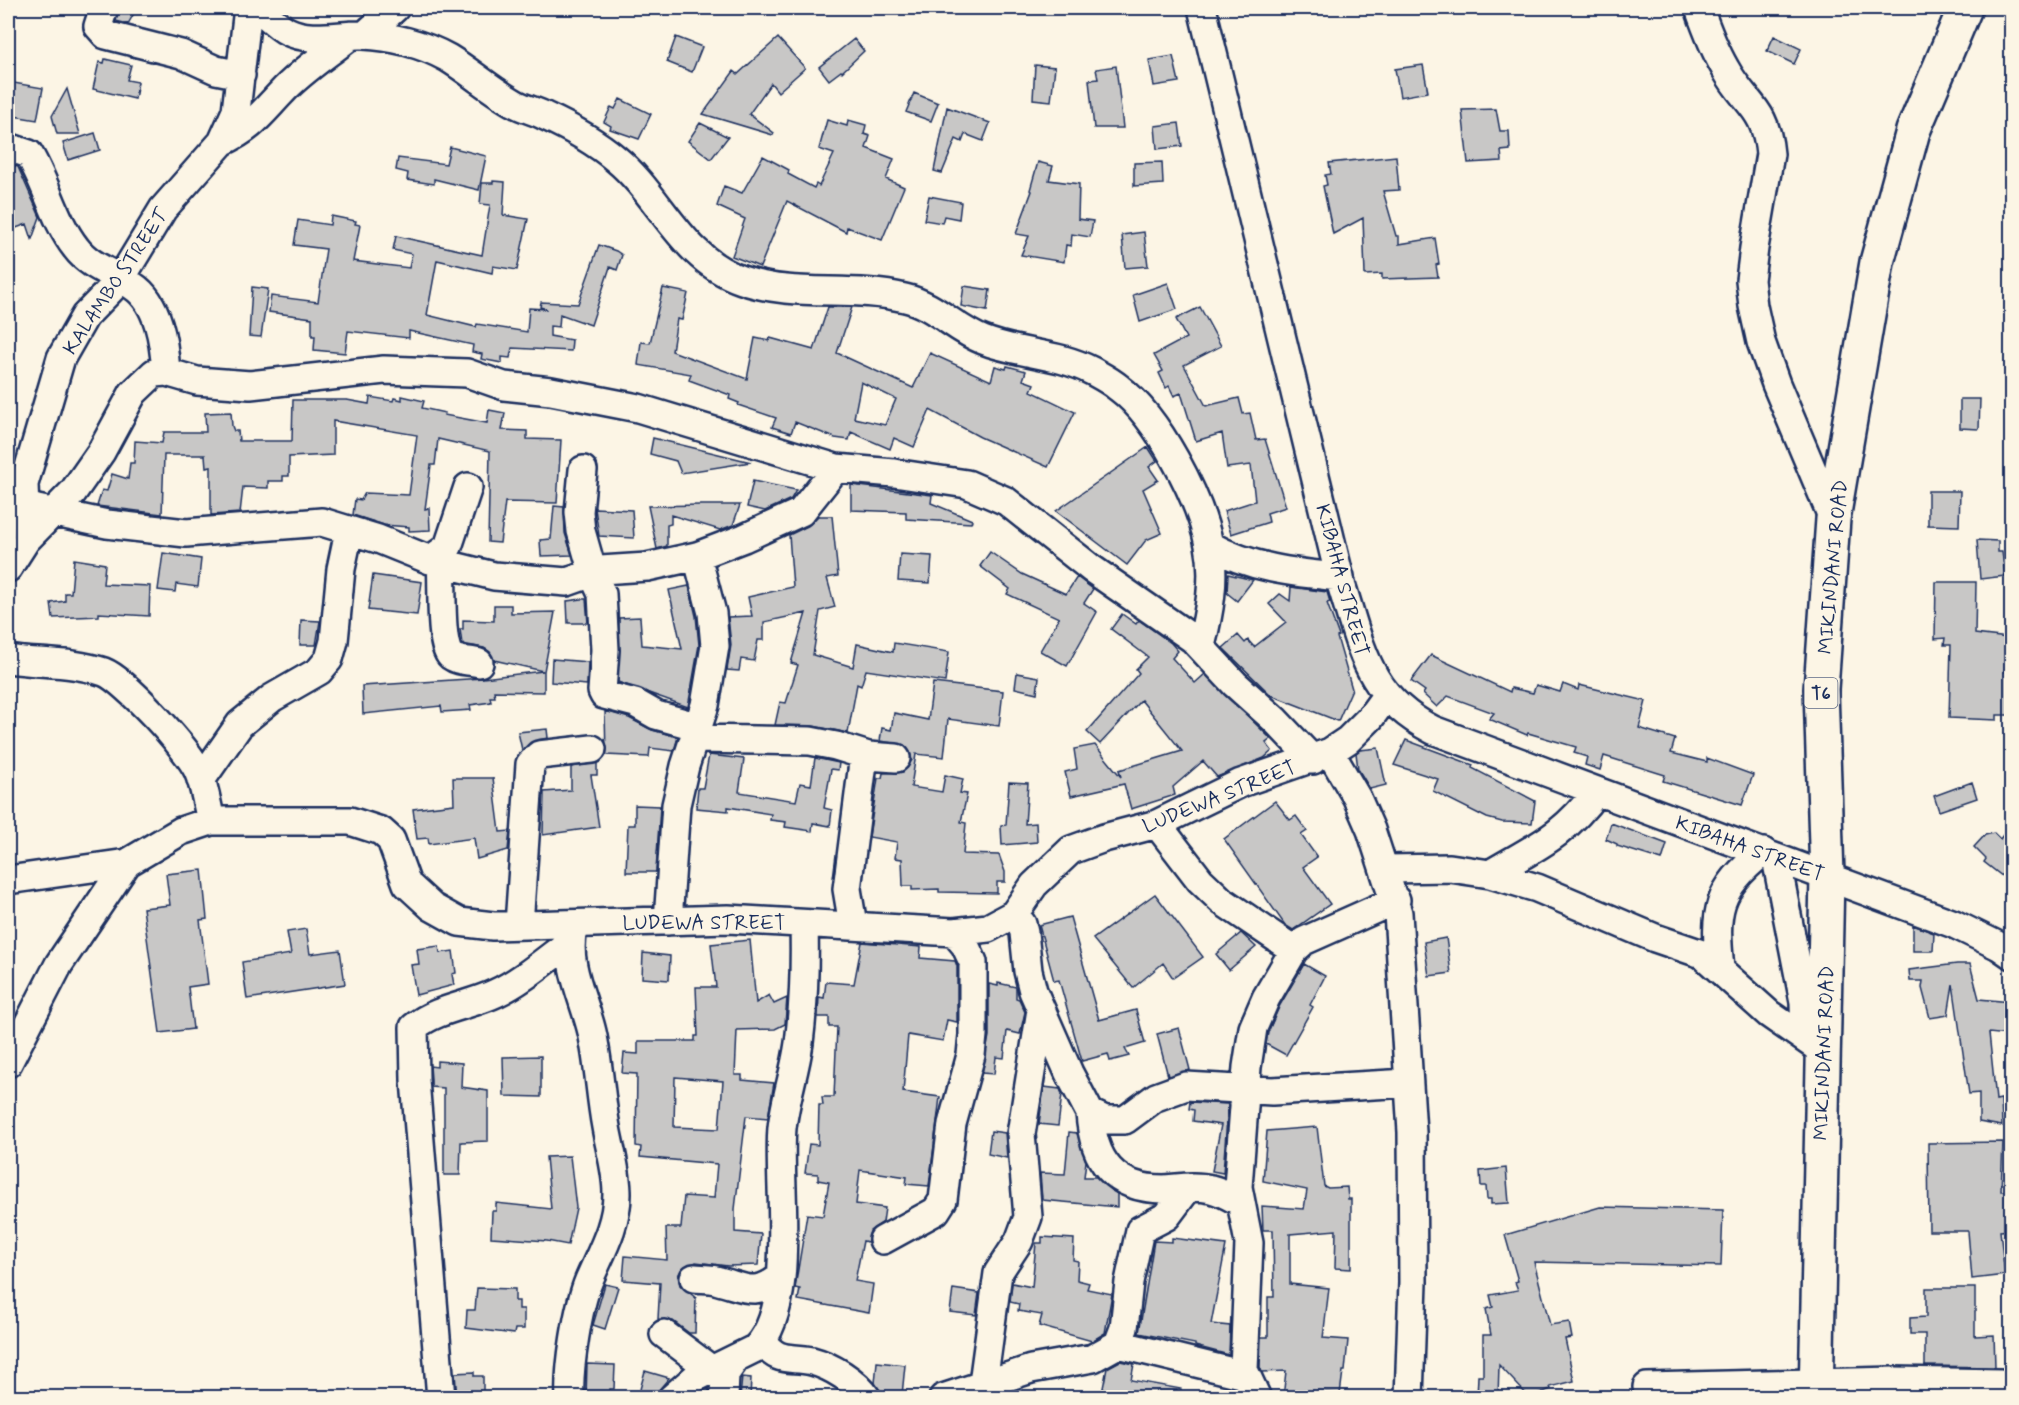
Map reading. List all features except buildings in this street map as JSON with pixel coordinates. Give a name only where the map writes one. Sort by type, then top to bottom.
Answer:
[{"type":"highway","name":"MIKINDANI ROAD","points":[[1816,1390],[1813,1045],[1827,876],[1821,689],[1833,519],[1877,262],[1913,131],[1965,8]]},
{"type":"street","points":[[104,8],[98,26],[106,34],[173,52],[216,70],[241,75]]},
{"type":"street","name":"KALAMBO STREET","points":[[26,540],[15,502],[24,484],[62,358],[86,316],[120,280],[163,209],[222,142],[236,111],[248,8]]},
{"type":"street","points":[[258,8],[290,32],[320,37],[357,35],[430,48],[515,104],[544,114],[611,155],[624,166],[668,222],[690,244],[719,270],[740,280],[786,289],[904,298],[933,310],[962,332],[993,344],[1062,359],[1089,370],[1120,388],[1148,417],[1182,472],[1209,545],[1212,580],[1201,646]]},
{"type":"street","points":[[222,142],[244,132],[256,122],[283,91],[395,8]]},
{"type":"street","name":"KIBAHA STREET","points":[[1202,8],[1340,577],[1365,662],[1386,696],[1413,720],[1433,730],[1953,924],[1999,946],[2012,955]]},
{"type":"street","points":[[1699,8],[1726,70],[1762,116],[1768,134],[1770,154],[1750,280],[1753,306],[1761,342],[1776,384],[1833,519]]},
{"type":"street","points":[[8,147],[29,154],[59,221],[78,251],[141,292],[152,308],[164,352],[166,372]]},
{"type":"street","points":[[8,568],[26,540],[55,513],[101,452],[133,393],[154,373],[166,372],[197,381],[250,385],[384,370],[467,373],[504,386],[551,391],[638,408],[836,468],[894,473],[967,484],[1006,501],[1092,568],[1201,646],[1235,684],[1275,720],[1321,756],[1357,798],[1396,900],[1403,958],[1413,1174],[1409,1398]]},
{"type":"street","points":[[15,502],[107,524],[186,533],[310,521],[349,531],[435,561],[494,576],[572,581],[594,572],[647,567],[697,556],[801,512],[836,468]]},
{"type":"street","points":[[583,470],[579,512],[581,531],[602,594],[605,633],[602,691],[604,695],[635,703],[697,733],[810,741],[864,755],[896,758]]},
{"type":"street","points":[[435,561],[448,548],[468,487]]},
{"type":"street","points":[[201,780],[240,724],[272,698],[319,671],[329,659],[334,641],[341,569],[349,531]]},
{"type":"street","points":[[1209,545],[1230,557],[1260,566],[1340,577]]},
{"type":"street","points":[[668,921],[676,805],[712,671],[715,636],[712,613],[697,556]]},
{"type":"street","points":[[435,561],[444,586],[443,634],[447,651],[455,659],[479,663]]},
{"type":"street","points":[[8,659],[74,665],[113,676],[138,698],[186,751],[201,780],[212,821]]},
{"type":"street","name":"LUDEWA STREET","points":[[8,880],[127,863],[181,831],[212,821],[350,821],[369,825],[381,831],[391,840],[407,884],[432,907],[459,922],[493,926],[519,925],[573,932],[668,921],[728,919],[954,932],[988,928],[1014,914],[1034,885],[1071,850],[1104,838],[1157,824],[1241,783],[1321,756],[1370,718],[1386,696]]},
{"type":"street","points":[[519,925],[530,764],[539,756],[592,749]]},
{"type":"street","points":[[852,925],[847,889],[864,755]]},
{"type":"street","points":[[1490,874],[1562,831],[1576,819],[1597,791]]},
{"type":"street","points":[[1157,824],[1200,880],[1222,901],[1294,950]]},
{"type":"street","points":[[1720,968],[1716,930],[1720,906],[1745,866],[1769,855],[1813,1045]]},
{"type":"street","points":[[8,1063],[59,964],[127,863]]},
{"type":"street","points":[[1386,869],[1450,868],[1490,874],[1537,888],[1610,920],[1702,954],[1769,1014],[1813,1045]]},
{"type":"street","points":[[1251,1386],[1244,1364],[1249,1243],[1240,1202],[1238,1175],[1253,1028],[1266,998],[1294,950],[1304,941],[1396,900]]},
{"type":"street","points":[[1014,914],[1022,924],[1028,947],[1028,971],[1041,1010],[1090,1113],[1098,1153],[1118,1177],[1137,1186],[1212,1189],[1240,1202]]},
{"type":"street","points":[[672,1398],[695,1378],[748,1354],[762,1341],[776,1305],[784,1223],[781,1139],[799,1042],[805,966],[804,924]]},
{"type":"street","points":[[441,1398],[415,1080],[414,1027],[438,1012],[466,1006],[500,991],[573,932]]},
{"type":"street","points":[[570,1398],[572,1362],[584,1294],[608,1238],[617,1194],[616,1173],[602,1098],[600,1069],[572,962],[573,932]]},
{"type":"street","points":[[882,1240],[936,1211],[943,1200],[952,1124],[971,1056],[973,1035],[973,962],[965,945],[954,932]]},
{"type":"street","points":[[987,1390],[998,1273],[1019,1240],[1028,1217],[1021,1134],[1041,1010]]},
{"type":"street","points":[[1090,1113],[1106,1120],[1125,1120],[1156,1097],[1186,1086],[1272,1091],[1408,1083]]},
{"type":"street","points":[[943,1398],[987,1390],[1047,1365],[1093,1358],[1118,1344],[1124,1328],[1129,1282],[1140,1230],[1167,1216],[1188,1188]]},
{"type":"street","points":[[694,1278],[717,1280],[737,1288],[750,1290],[766,1287],[779,1278]]},
{"type":"street","points":[[664,1334],[723,1365],[724,1398]]},
{"type":"street","points":[[762,1341],[772,1354],[780,1358],[806,1360],[828,1367],[870,1397]]},
{"type":"street","points":[[1118,1344],[1251,1386]]},
{"type":"street","points":[[1647,1387],[1816,1390],[2000,1383]]}]
